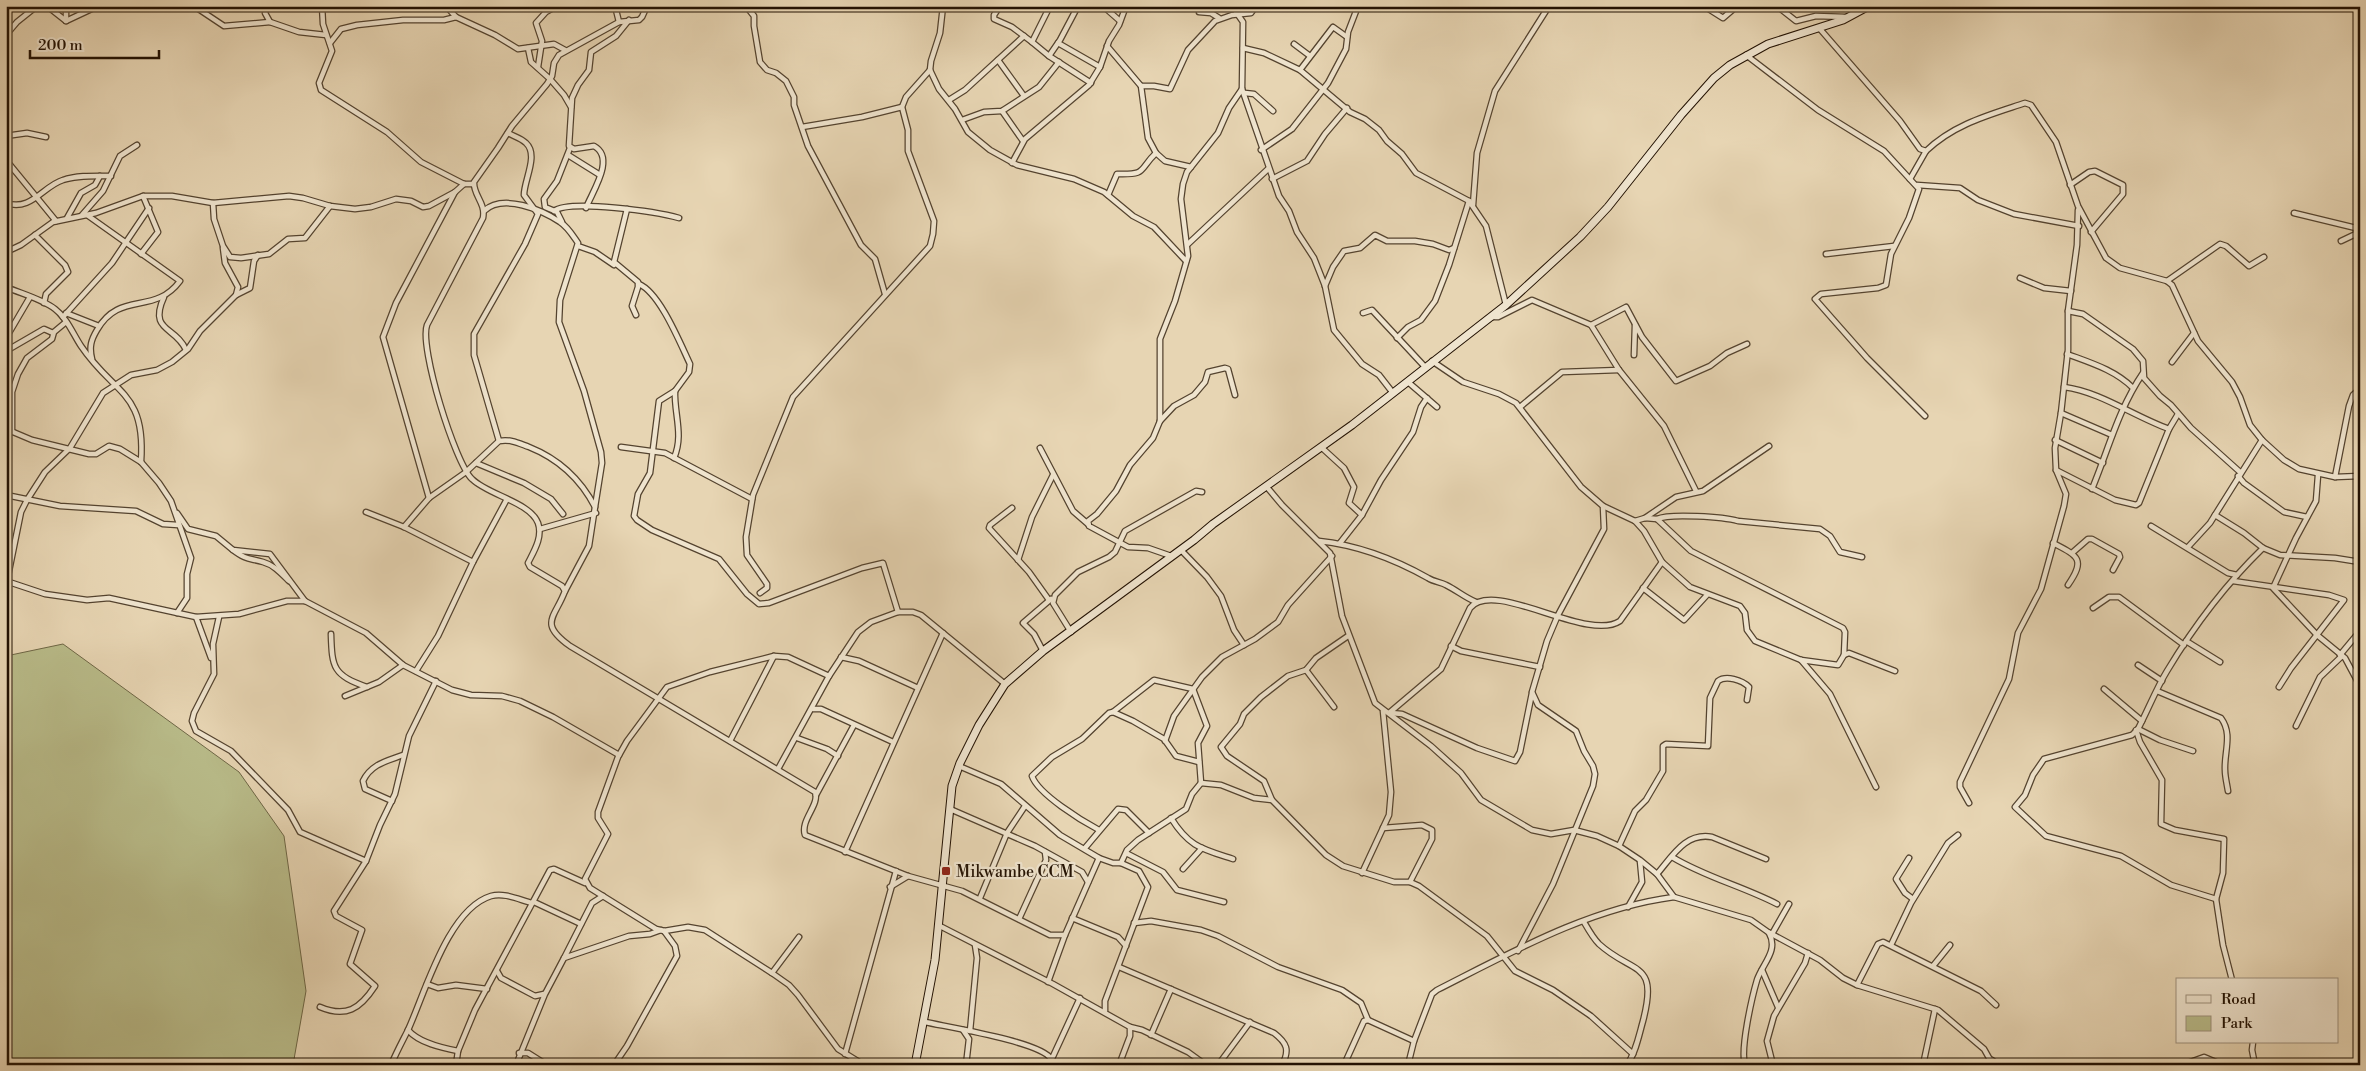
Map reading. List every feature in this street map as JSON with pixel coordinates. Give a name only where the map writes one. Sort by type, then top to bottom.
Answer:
[{"type":"main road","points":[[915,1065],[925,1022],[938,925],[948,808],[959,766],[989,708],[1006,684],[1042,651],[1071,632],[1171,556],[1322,447],[1506,305],[1580,237],[1714,78],[1746,55],[1768,44],[1820,29],[1869,6]]},
{"type":"street","points":[[6,35],[17,22],[37,6]]},
{"type":"street","points":[[47,6],[66,21]]},
{"type":"street","points":[[66,6],[66,21]]},
{"type":"street","points":[[66,21],[98,6]]},
{"type":"street","points":[[194,6],[224,26],[270,22],[299,32],[326,35]]},
{"type":"street","points":[[267,6],[265,13],[270,22]]},
{"type":"street","points":[[322,6],[322,24],[330,42],[332,55],[319,83],[321,90],[387,132],[421,162],[464,184],[473,184]]},
{"type":"street","points":[[446,6],[456,16],[495,35],[515,48],[557,45],[565,50]]},
{"type":"street","points":[[538,68],[541,46],[540,33],[536,23],[546,12],[557,6]]},
{"type":"street","points":[[615,6],[618,22]]},
{"type":"street","points":[[473,184],[508,133],[550,79],[555,60],[565,50],[618,22],[638,20],[642,17],[647,6]]},
{"type":"street","points":[[746,6],[754,16],[760,62],[767,70],[776,73],[786,81],[794,97],[794,105],[812,157],[866,253],[875,259],[885,294]]},
{"type":"street","points":[[943,6],[940,33],[930,70],[939,89],[949,100],[968,132],[980,143],[1012,163],[1074,180],[1108,195],[1133,216],[1154,227],[1186,261]]},
{"type":"street","points":[[1000,6],[994,15],[994,19],[1024,36],[1048,56],[1091,83]]},
{"type":"street","points":[[1032,42],[1050,6]]},
{"type":"street","points":[[1048,56],[1058,43],[1078,6]]},
{"type":"street","points":[[1103,6],[1120,21]]},
{"type":"street","points":[[1012,163],[1024,141],[1091,83],[1100,68],[1107,46],[1126,6]]},
{"type":"street","points":[[1236,6],[1237,14],[1243,22],[1244,91],[1272,180],[1281,201],[1289,210],[1297,232],[1314,258],[1325,286],[1334,330],[1362,364],[1379,375],[1393,393]]},
{"type":"street","points":[[1141,86],[1170,88],[1188,50],[1220,18],[1251,13],[1256,6]]},
{"type":"street","points":[[1261,150],[1292,129],[1324,89],[1344,54],[1347,37],[1358,6]]},
{"type":"street","points":[[1397,338],[1408,326],[1421,320],[1429,311],[1439,292],[1471,203],[1477,153],[1494,91],[1549,6]]},
{"type":"street","points":[[1704,6],[1723,18],[1737,6]]},
{"type":"street","points":[[1777,6],[1796,21],[1822,15],[1847,17]]},
{"type":"street","points":[[1199,12],[1211,13],[1220,18]]},
{"type":"street","points":[[330,42],[341,29],[352,26],[389,20],[444,20],[456,16]]},
{"type":"street","points":[[629,20],[616,36],[590,52],[589,70],[574,92],[571,108],[570,148],[558,181],[544,199],[545,207],[559,214],[562,223],[578,246],[595,252],[645,287],[658,304],[690,364],[690,372],[675,391],[659,401],[650,473],[644,481],[634,512],[637,520],[652,530],[717,557],[755,602],[769,603],[862,568],[883,563],[898,612]]},
{"type":"street","points":[[1300,70],[1333,28],[1347,37]]},
{"type":"street","points":[[1820,29],[1900,121],[1916,145],[1926,151]]},
{"type":"street","points":[[949,100],[965,90],[1024,36]]},
{"type":"street","points":[[1058,43],[1100,68]]},
{"type":"street","points":[[1294,44],[1310,56]]},
{"type":"street","points":[[1107,46],[1141,86],[1148,138],[1156,153],[1165,161],[1191,166]]},
{"type":"street","points":[[528,48],[530,61],[564,95],[571,108]]},
{"type":"street","points":[[1243,48],[1264,52],[1300,70],[1347,108],[1379,130],[1386,141],[1402,154],[1416,173],[1471,203],[1486,226],[1506,305]]},
{"type":"street","points":[[1746,55],[1818,110],[1884,151],[1917,185],[1920,192],[1894,246],[1887,283],[1884,287],[1821,294],[1815,299],[1867,358],[1926,416]]},
{"type":"street","points":[[998,60],[1024,96]]},
{"type":"street","points":[[962,120],[984,112],[1002,111],[1043,84],[1059,62]]},
{"type":"street","points":[[760,593],[767,588],[768,584],[746,551],[752,499],[796,392],[930,246],[934,221],[908,151],[908,130],[902,107],[906,97],[930,70]]},
{"type":"street","points":[[1244,91],[1254,94],[1273,111]]},
{"type":"street","points":[[1160,422],[1160,339],[1175,301],[1186,261],[1188,244],[1181,199],[1183,184],[1191,166],[1218,133],[1244,91]]},
{"type":"street","points":[[1910,179],[1926,151],[1942,137],[1966,122],[2028,103],[2056,142],[2078,206],[2106,258],[2120,268],[2167,281],[2177,294],[2194,333],[2232,382],[2240,397],[2250,425],[2262,440],[2284,460],[2299,469],[2318,475],[2335,477],[2360,476]]},
{"type":"street","points":[[802,127],[862,117],[902,107]]},
{"type":"street","points":[[1272,180],[1307,161],[1325,134],[1347,108]]},
{"type":"street","points":[[1002,111],[1024,141]]},
{"type":"street","points":[[6,136],[28,133],[46,137]]},
{"type":"street","points":[[499,441],[474,355],[474,334],[525,244],[538,217],[538,211],[524,194],[530,164],[529,147],[525,141],[508,133]]},
{"type":"street","points":[[84,215],[98,198],[120,156],[137,144]]},
{"type":"street","points":[[570,148],[594,146],[599,149],[602,160],[600,175],[586,208]]},
{"type":"street","points":[[1108,195],[1117,174],[1132,174],[1144,170],[1156,153]]},
{"type":"street","points":[[568,154],[600,175]]},
{"type":"street","points":[[7,164],[56,221]]},
{"type":"street","points":[[1188,244],[1268,169]]},
{"type":"street","points":[[2070,186],[2089,172],[2095,171],[2124,185],[2123,194],[2091,232]]},
{"type":"street","points":[[67,218],[81,194],[96,185],[100,176]]},
{"type":"street","points":[[6,203],[21,205],[37,198],[64,179],[111,176]]},
{"type":"street","points":[[6,252],[56,221],[84,215],[143,196],[172,196],[213,203],[289,196],[330,206],[355,209],[404,200],[423,207],[442,200],[456,192],[464,184]]},
{"type":"street","points":[[473,184],[484,211]]},
{"type":"street","points":[[1917,185],[1960,188],[1978,200],[2014,214],[2079,226]]},
{"type":"street","points":[[428,498],[383,336],[396,303],[456,192]]},
{"type":"street","points":[[142,254],[158,232],[143,196]]},
{"type":"street","points":[[213,203],[214,219],[223,246],[227,254],[235,258],[272,252],[288,239],[305,238],[330,206]]},
{"type":"street","points":[[562,223],[538,211],[505,204],[493,205],[484,211],[479,227],[425,332],[425,344],[438,395],[466,472],[480,485],[531,514],[540,529],[538,542],[528,563],[530,567],[562,586],[565,591]]},
{"type":"street","points":[[1969,803],[1960,787],[1960,782],[2009,679],[2018,633],[2041,589],[2066,494],[2056,470],[2055,440],[2064,386],[2068,311],[2079,226],[2078,206]]},
{"type":"street","points":[[64,315],[102,275],[126,244],[149,208]]},
{"type":"street","points":[[554,211],[561,208],[627,209],[679,218]]},
{"type":"street","points":[[614,264],[627,209]]},
{"type":"street","points":[[2294,213],[2360,231]]},
{"type":"street","points":[[84,215],[180,280],[164,297],[158,312],[161,323],[184,344],[186,350]]},
{"type":"street","points":[[2342,241],[2360,231]]},
{"type":"street","points":[[35,235],[68,269],[66,276],[46,294],[44,303]]},
{"type":"street","points":[[1325,286],[1333,266],[1344,251],[1360,248],[1375,235],[1387,242],[1415,241],[1436,244],[1449,250],[1454,248]]},
{"type":"street","points":[[2167,281],[2220,244],[2226,246],[2249,266],[2264,257]]},
{"type":"street","points":[[223,246],[225,263],[238,287],[236,295]]},
{"type":"street","points":[[578,246],[565,282],[559,314],[561,330],[581,384],[601,452],[602,463],[595,507],[596,513],[589,546],[550,620],[554,632],[570,646],[656,699],[778,768],[816,794]]},
{"type":"street","points":[[1826,254],[1894,246]]},
{"type":"street","points":[[258,255],[254,262],[250,288],[236,295],[200,331],[186,350],[166,366],[131,375],[103,393],[70,448],[45,472],[27,500],[18,521],[13,560],[7,581],[45,594],[86,600],[109,598],[196,617],[219,617],[243,613],[287,600],[305,601],[366,633],[403,665],[457,693],[502,696],[526,703],[619,755]]},
{"type":"street","points":[[2020,278],[2044,288],[2071,291]]},
{"type":"street","points":[[636,315],[632,306],[639,284]]},
{"type":"street","points":[[6,288],[44,303],[64,315],[99,326]]},
{"type":"street","points":[[6,338],[30,297]]},
{"type":"street","points":[[92,359],[89,348],[99,326],[110,312],[116,308],[164,297]]},
{"type":"street","points":[[1489,317],[1498,317],[1530,300],[1591,325],[1618,370],[1664,426],[1696,492]]},
{"type":"street","points":[[1591,325],[1624,307],[1642,337],[1676,381],[1715,363],[1747,344]]},
{"type":"street","points":[[1363,313],[1372,310],[1426,368]]},
{"type":"street","points":[[2068,311],[2083,314],[2129,346],[2143,361],[2143,373],[2146,380],[2191,428],[2239,474],[2244,483],[2284,512],[2307,517]]},
{"type":"street","points":[[64,315],[66,322],[81,346],[117,384],[133,406],[140,425],[141,462]]},
{"type":"street","points":[[12,432],[11,397],[15,380],[27,358],[52,340],[53,333],[66,322]]},
{"type":"street","points":[[1634,356],[1635,324]]},
{"type":"street","points":[[6,351],[44,329],[53,333]]},
{"type":"street","points":[[2172,362],[2194,333]]},
{"type":"street","points":[[2067,354],[2100,366],[2122,378],[2133,388]]},
{"type":"street","points":[[1432,361],[1463,382],[1504,396],[1520,407],[1582,488],[1603,506],[1635,521],[1644,531],[1662,562],[1690,587],[1743,608],[1747,630],[1755,641],[1801,660],[1838,665],[1844,655],[1845,632],[1843,628],[1691,551],[1657,519]]},
{"type":"street","points":[[1088,524],[1089,520],[1097,514],[1116,492],[1130,464],[1153,438],[1160,422],[1174,406],[1194,395],[1205,382],[1208,372],[1227,368],[1235,395]]},
{"type":"street","points":[[1520,407],[1562,372],[1618,370]]},
{"type":"street","points":[[2092,489],[2122,408],[2143,373]]},
{"type":"street","points":[[1408,382],[1437,407]]},
{"type":"street","points":[[2064,386],[2086,392],[2168,429]]},
{"type":"street","points":[[2335,477],[2349,406],[2353,395],[2360,390]]},
{"type":"street","points":[[674,458],[678,448],[679,428],[675,391]]},
{"type":"street","points":[[1340,543],[1362,515],[1381,480],[1413,432],[1420,408],[1427,398]]},
{"type":"street","points":[[2061,412],[2112,435]]},
{"type":"street","points":[[2056,470],[2115,500],[2132,505],[2138,504],[2168,429],[2178,414]]},
{"type":"street","points":[[6,429],[32,440],[92,455],[106,447],[114,446],[141,462],[159,483],[185,527],[216,536],[248,560],[261,561],[274,567],[295,586]]},
{"type":"street","points":[[404,527],[428,498],[466,472],[499,441],[511,440],[555,459],[578,481],[595,507]]},
{"type":"street","points":[[2055,440],[2103,463]]},
{"type":"street","points":[[2188,547],[2215,515],[2262,440]]},
{"type":"street","points":[[1635,521],[1644,518],[1676,498],[1703,491],[1769,446]]},
{"type":"street","points":[[621,447],[654,451],[674,458],[752,499]]},
{"type":"street","points":[[1322,447],[1344,468],[1354,487],[1350,505],[1362,515]]},
{"type":"street","points":[[1040,448],[1073,511],[1088,524],[1128,547],[1148,548],[1171,556]]},
{"type":"street","points":[[476,463],[524,483],[551,499],[563,514]]},
{"type":"street","points":[[1018,560],[1032,517],[1053,474]]},
{"type":"street","points":[[2273,588],[2317,500],[2318,475]]},
{"type":"street","points":[[1266,486],[1282,506],[1332,556],[1336,596],[1348,636],[1375,703],[1384,711],[1402,714],[1477,748],[1515,760],[1517,760],[1520,752],[1528,708],[1547,641],[1558,615],[1602,533],[1605,516],[1603,506]]},
{"type":"street","points":[[1042,651],[1034,634],[1024,623],[1080,571],[1110,557],[1115,552],[1118,542],[1128,529],[1196,491],[1202,492]]},
{"type":"street","points":[[6,494],[60,506],[136,511],[163,524],[178,525]]},
{"type":"street","points":[[416,671],[438,636],[473,562],[507,499]]},
{"type":"street","points":[[1012,508],[990,525],[989,528],[1029,572],[1048,600]]},
{"type":"street","points":[[175,510],[178,525],[191,558],[187,574],[187,598],[177,613]]},
{"type":"street","points":[[366,512],[404,527],[473,562]]},
{"type":"street","points":[[540,529],[596,513]]},
{"type":"street","points":[[1644,518],[1657,519],[1667,515],[1729,517],[1738,521],[1816,528],[1830,536],[1840,552],[1862,557]]},
{"type":"street","points":[[2215,515],[2244,533],[2263,548],[2280,556],[2335,558],[2360,562]]},
{"type":"street","points":[[2151,526],[2228,573],[2237,575]]},
{"type":"street","points":[[2072,553],[2088,539],[2092,539],[2119,554],[2120,557],[2113,570]]},
{"type":"street","points":[[1319,541],[1340,543],[1409,567],[1430,579],[1448,586],[1462,597],[1476,602],[1501,600],[1588,625],[1616,623],[1620,620],[1662,562]]},
{"type":"street","points":[[2053,543],[2072,553],[2079,568],[2068,585]]},
{"type":"street","points":[[2216,899],[2171,886],[2121,856],[2046,836],[2016,808],[2025,796],[2032,774],[2044,759],[2128,738],[2137,729],[2162,680],[2199,621],[2237,575],[2263,548]]},
{"type":"street","points":[[233,550],[268,552],[305,601]]},
{"type":"street","points":[[1181,550],[1207,577],[1221,596],[1234,630],[1244,645]]},
{"type":"street","points":[[1165,741],[1174,716],[1193,688],[1222,657],[1278,622],[1288,605],[1332,556]]},
{"type":"street","points":[[6,558],[13,560]]},
{"type":"street","points":[[2233,582],[2329,596],[2344,600],[2290,668],[2279,687]]},
{"type":"street","points":[[1643,588],[1684,620],[1707,595]]},
{"type":"street","points":[[2273,588],[2317,635],[2341,655],[2360,686]]},
{"type":"street","points":[[1054,596],[1053,603],[1056,611],[1071,632]]},
{"type":"street","points":[[2093,608],[2108,597],[2118,597],[2185,643],[2220,662]]},
{"type":"street","points":[[1389,713],[1439,671],[1470,608],[1476,602]]},
{"type":"street","points":[[778,768],[797,738],[829,676],[858,632],[872,622],[898,612],[913,612],[921,615],[1006,684]]},
{"type":"street","points":[[196,617],[213,667]]},
{"type":"street","points":[[219,617],[213,644],[212,680],[194,713],[192,721],[196,731],[230,751],[288,810],[300,832],[366,861]]},
{"type":"street","points":[[2296,726],[2300,713],[2320,677],[2360,631]]},
{"type":"street","points":[[845,852],[943,632]]},
{"type":"street","points":[[331,634],[333,664],[336,670],[345,679],[367,687]]},
{"type":"street","points":[[1348,636],[1336,642],[1306,670],[1288,676],[1261,697],[1244,714],[1240,724],[1221,747],[1227,756],[1264,781],[1272,800],[1326,855],[1342,866],[1362,873],[1394,882],[1410,882],[1419,886],[1487,936],[1515,971],[1553,990],[1591,1016],[1633,1054]]},
{"type":"street","points":[[1451,646],[1461,651],[1540,667]]},
{"type":"street","points":[[1844,655],[1849,653],[1895,671]]},
{"type":"street","points":[[730,741],[774,656]]},
{"type":"street","points":[[585,883],[585,876],[608,834],[598,818],[598,812],[619,755],[656,699],[667,687],[750,661],[774,656],[788,657],[829,676]]},
{"type":"street","points":[[841,657],[859,660],[918,688]]},
{"type":"street","points":[[1801,660],[1830,694],[1876,786]]},
{"type":"street","points":[[2138,664],[2162,680]]},
{"type":"street","points":[[345,696],[379,682],[403,665]]},
{"type":"street","points":[[1306,670],[1334,707]]},
{"type":"street","points":[[1619,846],[1635,811],[1646,800],[1663,771],[1663,746],[1666,744],[1708,746],[1710,698],[1718,682],[1727,678],[1746,684],[1749,687],[1747,700]]},
{"type":"street","points":[[320,1007],[334,1013],[345,1012],[362,1000],[375,986],[350,964],[362,930],[334,912],[366,861],[392,801],[403,755],[415,721],[436,681]]},
{"type":"street","points":[[1099,830],[1065,809],[1036,783],[1032,776],[1052,757],[1082,739],[1109,713],[1113,712],[1152,681],[1193,688]]},
{"type":"street","points":[[1121,863],[1126,853],[1138,840],[1186,809],[1192,794],[1201,783],[1198,743],[1207,726],[1193,688]]},
{"type":"street","points":[[2104,689],[2142,720]]},
{"type":"street","points":[[2157,691],[2216,716],[2224,723],[2228,732],[2225,770],[2228,791]]},
{"type":"street","points":[[1518,951],[1553,884],[1593,786],[1593,766],[1584,752],[1576,732],[1538,705],[1532,692]]},
{"type":"street","points":[[817,701],[821,709]]},
{"type":"street","points":[[1528,708],[1538,705]]},
{"type":"street","points":[[813,709],[821,709],[893,742]]},
{"type":"street","points":[[1362,873],[1389,815],[1391,792],[1384,711]]},
{"type":"street","points":[[1113,712],[1133,721],[1165,741],[1176,756],[1199,762]]},
{"type":"street","points":[[1389,713],[1461,772],[1480,800],[1532,830],[1551,834],[1574,830],[1586,832],[1619,846],[1657,874],[1674,897]]},
{"type":"street","points":[[854,725],[816,794],[804,827],[805,835],[908,876],[980,898],[1050,934],[1065,935]]},
{"type":"street","points":[[2137,729],[2160,740],[2193,751]]},
{"type":"street","points":[[2137,729],[2140,742],[2162,780],[2160,824],[2175,830],[2224,839],[2223,873],[2216,899],[2223,945],[2231,978]]},
{"type":"street","points":[[797,738],[826,749],[838,756]]},
{"type":"street","points":[[2360,740],[2360,745]]},
{"type":"street","points":[[392,801],[365,789],[363,781],[366,775],[378,764],[403,755]]},
{"type":"street","points":[[959,766],[1001,784],[1060,834],[1099,858],[1112,863],[1121,863],[1140,871],[1148,887],[1105,1001],[1105,1012]]},
{"type":"street","points":[[1201,783],[1222,785],[1249,796],[1272,800]]},
{"type":"street","points":[[980,898],[1006,833],[1026,806]]},
{"type":"street","points":[[948,808],[1006,833],[1082,872],[1092,872]]},
{"type":"street","points":[[1085,848],[1099,830],[1121,808],[1149,833]]},
{"type":"street","points":[[1172,818],[1185,839],[1202,848],[1233,859]]},
{"type":"street","points":[[1384,828],[1422,825],[1432,830],[1432,839],[1410,882]]},
{"type":"street","points":[[1891,945],[1913,899],[1948,843],[1958,835]]},
{"type":"street","points":[[1657,874],[1685,842],[1709,836],[1766,859]]},
{"type":"street","points":[[1183,869],[1202,848]]},
{"type":"street","points":[[1018,918],[1046,860],[1045,852]]},
{"type":"street","points":[[1126,853],[1163,872],[1177,890],[1224,902]]},
{"type":"street","points":[[1672,857],[1697,872],[1753,892],[1777,904]]},
{"type":"street","points":[[1048,982],[1065,935],[1099,858]]},
{"type":"street","points":[[1909,858],[1896,879],[1913,899]]},
{"type":"street","points":[[1628,907],[1642,882],[1643,873],[1640,860]]},
{"type":"street","points":[[456,1065],[458,1051],[487,989],[550,870],[554,870],[585,883],[635,917],[662,930],[675,946],[677,956],[627,1046],[614,1065]]},
{"type":"street","points":[[845,1054],[896,871]]},
{"type":"street","points":[[1082,872],[1088,882]]},
{"type":"street","points":[[890,887],[908,876]]},
{"type":"street","points":[[590,888],[593,901]]},
{"type":"street","points":[[391,1065],[452,931],[482,900],[501,895],[533,903],[581,924]]},
{"type":"street","points":[[516,1065],[519,1053],[544,994],[593,901],[603,896]]},
{"type":"street","points":[[1408,1065],[1414,1041],[1434,992],[1543,937],[1650,900],[1674,897],[1751,920],[1770,933],[1808,953],[1857,985],[1935,1009],[1944,1014],[1977,1042],[1992,1062],[1999,1065]]},
{"type":"street","points":[[1770,933],[1789,904]]},
{"type":"street","points":[[1072,918],[1120,939],[1126,946]]},
{"type":"street","points":[[1134,923],[1151,921],[1201,930],[1218,936],[1278,967],[1342,990],[1361,1003],[1368,1020],[1414,1041]]},
{"type":"street","points":[[1584,922],[1599,944],[1641,972],[1647,982],[1648,1003],[1628,1065]]},
{"type":"street","points":[[938,925],[1080,998],[1130,1027],[1188,1052],[1206,1065]]},
{"type":"street","points":[[564,958],[629,936],[650,934],[662,930],[688,928],[705,930],[789,985],[827,1036],[845,1054],[864,1065]]},
{"type":"street","points":[[1745,1065],[1744,1046],[1747,1029],[1756,982],[1771,953],[1772,939],[1770,933]]},
{"type":"street","points":[[1120,939],[1130,935]]},
{"type":"street","points":[[772,973],[799,937]]},
{"type":"street","points":[[1857,985],[1878,944],[1881,942],[1891,945],[1981,991],[1996,1005]]},
{"type":"street","points":[[970,1031],[977,958],[975,945]]},
{"type":"street","points":[[1933,966],[1950,945]]},
{"type":"street","points":[[1773,1065],[1767,1042],[1778,1007],[1793,986],[1808,953]]},
{"type":"street","points":[[1119,967],[1274,1033],[1284,1042],[1288,1052],[1282,1065]]},
{"type":"street","points":[[1762,969],[1778,1007]]},
{"type":"street","points":[[497,971],[501,978],[535,996],[544,994]]},
{"type":"street","points":[[492,980],[501,978]]},
{"type":"street","points":[[427,984],[438,988],[456,985],[487,989]]},
{"type":"street","points":[[1151,1035],[1171,988]]},
{"type":"street","points":[[1050,1062],[1080,998]]},
{"type":"street","points":[[1923,1065],[1935,1009]]},
{"type":"street","points":[[1344,1065],[1361,1023],[1368,1020]]},
{"type":"street","points":[[925,1022],[970,1031],[1045,1053],[1055,1051]]},
{"type":"street","points":[[1218,1065],[1250,1022]]},
{"type":"street","points":[[1119,1065],[1130,1036],[1130,1027]]},
{"type":"street","points":[[408,1030],[412,1035],[440,1048],[458,1051]]},
{"type":"street","points":[[963,1030],[969,1039],[966,1065]]},
{"type":"street","points":[[404,1036],[412,1035]]},
{"type":"street","points":[[524,1044],[528,1052],[547,1065]]},
{"type":"street","points":[[2253,1044],[2255,1065]]},
{"type":"street","points":[[519,1053],[528,1052]]},
{"type":"street","points":[[1045,1053],[1050,1062]]},
{"type":"street","points":[[2182,1065],[2204,1057],[2223,1065]]},
{"type":"green space","points":[[63,644],[239,772],[284,836],[306,991],[293,1065],[6,1065],[6,656]]},
{"type":"place","name":"Mikwambe CCM","points":[[946,871]]}]
